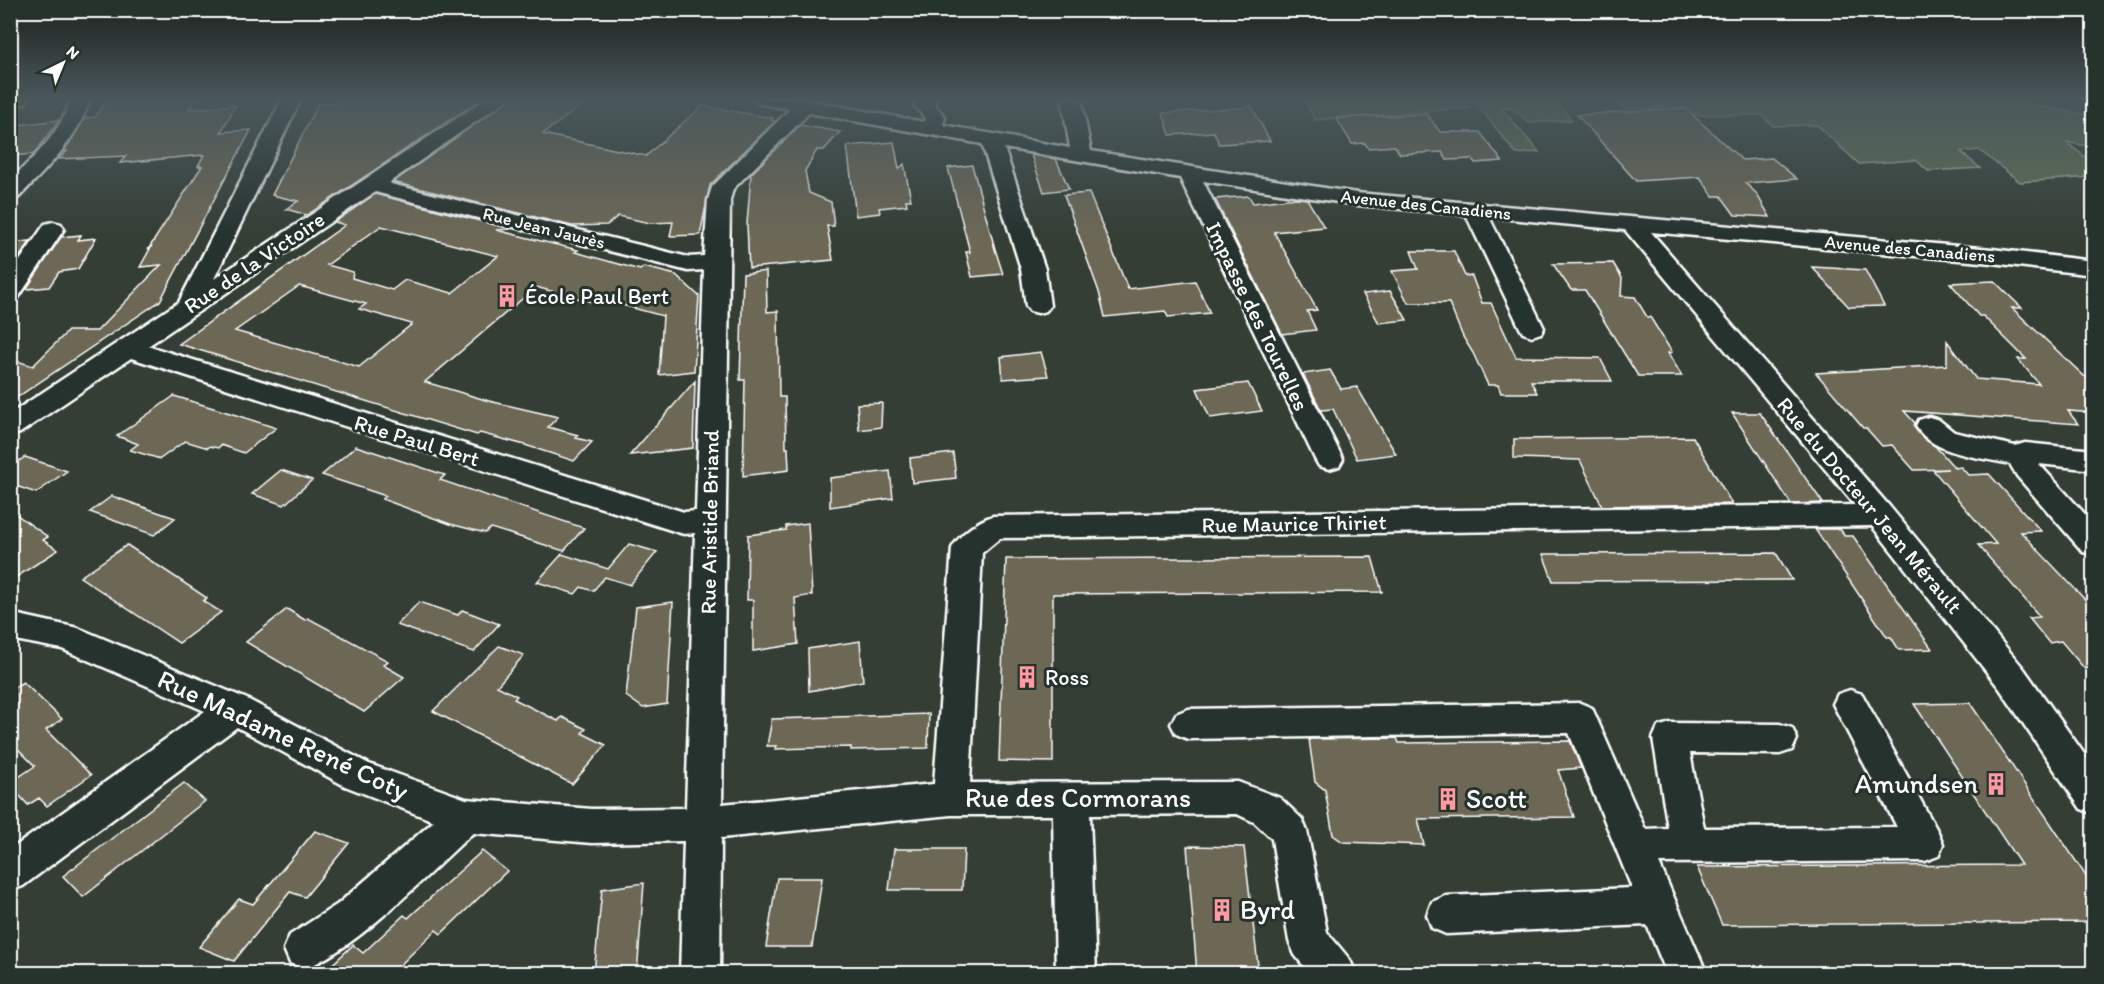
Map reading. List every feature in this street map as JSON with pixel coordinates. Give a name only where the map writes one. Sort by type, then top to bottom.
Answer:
[{"type":"street","points":[[10,193],[56,145]]},
{"type":"street","points":[[189,305],[269,145]]},
{"type":"street","name":"Rue de la Victoire","points":[[10,427],[430,145]]},
{"type":"street","name":"Rue Aristide Briand","points":[[700,974],[704,822],[702,782],[719,200],[723,187],[766,145]]},
{"type":"street","points":[[992,145],[1033,269],[1038,306]]},
{"type":"street","name":"Avenue des Canadiens","points":[[1018,145],[1357,199],[2094,268]]},
{"type":"street","points":[[1080,145],[1082,156]]},
{"type":"street","name":"Impasse des Tourelles","points":[[1188,173],[1329,459]]},
{"type":"street","name":"Rue Jean Jaurès","points":[[377,180],[384,189],[688,264],[716,262]]},
{"type":"street","points":[[1474,210],[1532,328]]},
{"type":"street","name":"Rue du Docteur Jean Mérault","points":[[1632,224],[1880,515],[2012,678],[2094,798]]},
{"type":"street","points":[[10,293],[53,229]]},
{"type":"street","name":"Rue Paul Bert","points":[[127,347],[165,362],[684,523],[709,521]]},
{"type":"street","points":[[1929,426],[1945,439],[2020,458],[2026,469],[2094,544]]},
{"type":"street","points":[[2020,458],[2025,453],[2094,460]]},
{"type":"street","name":"Rue Maurice Thiriet","points":[[951,799],[967,548],[993,527],[1880,515]]},
{"type":"street","name":"Rue Madame René Coty","points":[[10,626],[67,637],[235,709],[357,775],[466,816],[592,826],[704,822]]},
{"type":"street","points":[[1633,846],[1925,844],[1850,704]]},
{"type":"street","points":[[10,873],[235,709]]},
{"type":"street","points":[[1188,724],[1580,718],[1687,974]]},
{"type":"street","points":[[1689,845],[1670,738],[1780,739]]},
{"type":"street","points":[[1071,797],[1076,974]]},
{"type":"street","name":"Rue des Cormorans","points":[[704,822],[951,799],[1238,798],[1268,810],[1289,831],[1309,941],[1336,974]]},
{"type":"street","points":[[304,949],[352,918],[466,816]]},
{"type":"street","points":[[1446,915],[1659,906]]},
{"type":"green space","points":[[1509,145],[1533,145],[1539,152],[1516,154]]},
{"type":"green space","points":[[1838,145],[2070,145],[2093,163],[2093,173],[2088,173],[2091,177],[2020,182],[1979,150],[1961,152],[1980,168],[1928,171],[1916,160],[1859,164]]},
{"type":"building","points":[[10,145],[41,145],[34,154],[10,156]]},
{"type":"building","points":[[68,145],[243,145],[160,301],[10,402],[10,359],[33,366],[68,331],[97,331],[161,265],[140,267],[151,247],[149,248],[202,166],[198,166],[204,155],[120,163],[126,156],[59,159],[67,151],[64,151]]},
{"type":"building","points":[[297,145],[412,145],[307,215],[286,209],[298,201],[272,195]]},
{"type":"building","points":[[445,145],[594,145],[646,156],[658,145],[751,145],[710,185],[700,235],[670,236],[673,222],[650,223],[618,216],[607,225],[572,226],[393,182]]},
{"type":"building","points":[[780,145],[829,145],[824,150],[817,150],[805,171],[809,193],[831,202],[834,226],[827,226],[833,260],[749,268],[747,224],[751,174]]},
{"type":"building","points":[[895,145],[899,169],[904,164],[911,200],[906,200],[907,205],[879,208],[880,213],[856,216],[847,146]]},
{"type":"building","points":[[1366,145],[1490,145],[1502,161],[1475,163],[1472,159],[1447,160],[1442,152],[1400,154],[1395,146],[1368,148]]},
{"type":"building","points":[[1604,145],[1725,145],[1742,160],[1772,158],[1797,179],[1745,183],[1756,193],[1770,217],[1735,215],[1721,196],[1713,196],[1700,177],[1636,181]]},
{"type":"building","points":[[1031,155],[1056,159],[1069,189],[1044,192]]},
{"type":"building","points":[[972,165],[1003,274],[972,277],[966,252],[970,252],[948,168]]},
{"type":"building","points":[[1089,193],[1128,289],[1195,281],[1210,313],[1168,317],[1165,311],[1105,317],[1099,292],[1064,195]]},
{"type":"building","points":[[375,194],[511,229],[496,230],[578,250],[575,252],[640,270],[644,267],[676,275],[699,296],[694,371],[659,375],[663,316],[600,299],[595,303],[536,287],[425,382],[489,401],[558,417],[548,427],[578,435],[576,438],[592,442],[574,461],[525,445],[480,433],[477,435],[179,344],[345,225],[335,222]],"holes":[[[381,226],[498,256],[452,293],[405,280],[392,290],[352,278],[353,272],[327,265]],[[299,286],[366,304],[359,309],[412,324],[359,367],[235,331]]]},
{"type":"building","points":[[1249,196],[1253,203],[1307,199],[1324,227],[1274,232],[1317,310],[1307,311],[1316,330],[1282,334],[1215,199]]},
{"type":"building","points":[[81,235],[78,240],[96,238],[78,269],[59,272],[49,287],[26,289],[61,237]]},
{"type":"building","points":[[31,241],[10,270],[10,243]]},
{"type":"building","points":[[1411,251],[1454,251],[1465,276],[1472,276],[1482,303],[1491,303],[1516,357],[1600,358],[1612,381],[1531,381],[1537,393],[1501,393],[1498,385],[1488,385],[1463,337],[1449,303],[1408,303],[1392,271],[1418,269]]},
{"type":"building","points":[[1613,263],[1622,278],[1621,296],[1635,297],[1672,352],[1668,353],[1682,376],[1638,376],[1585,290],[1571,290],[1553,264]]},
{"type":"building","points":[[1812,267],[1865,270],[1884,306],[1849,307]]},
{"type":"building","points":[[766,271],[767,312],[778,311],[779,397],[785,397],[789,470],[743,476],[745,380],[740,380],[743,274]]},
{"type":"building","points":[[1994,281],[2022,308],[2012,308],[2084,376],[2094,377],[2094,413],[2068,411],[2078,424],[1904,411],[1915,423],[1914,427],[1922,437],[1936,447],[1955,468],[1961,467],[1968,475],[1989,474],[2041,531],[2021,532],[2094,609],[2094,680],[2061,641],[2049,643],[2029,618],[2040,617],[1978,545],[1996,544],[1933,470],[1948,469],[1914,470],[1892,445],[1882,446],[1866,428],[1863,428],[1816,373],[1947,365],[1947,341],[1976,379],[2039,384],[2018,359],[2026,359],[1983,316],[1979,316],[1950,283]]},
{"type":"building","points":[[1390,291],[1407,320],[1379,323],[1363,294]]},
{"type":"building","points":[[1041,352],[1048,376],[1003,379],[1001,357]]},
{"type":"building","points":[[1330,370],[1341,389],[1357,387],[1396,454],[1357,459],[1333,409],[1321,410],[1303,374]]},
{"type":"building","points":[[695,381],[693,448],[630,455]]},
{"type":"building","points":[[1248,383],[1262,411],[1210,418],[1197,389]]},
{"type":"building","points":[[174,396],[276,428],[244,453],[221,445],[218,448],[210,446],[208,448],[185,441],[160,459],[130,450],[138,444],[117,436]]},
{"type":"building","points":[[882,403],[881,427],[859,430],[857,404]]},
{"type":"building","points":[[1732,413],[1760,413],[1823,503],[1791,504]]},
{"type":"building","points":[[1693,437],[1732,504],[1602,506],[1580,460],[1514,458],[1514,439]]},
{"type":"building","points":[[356,446],[445,475],[440,480],[584,528],[564,551],[491,528],[485,533],[450,524],[382,499],[386,496],[322,475]]},
{"type":"building","points":[[953,453],[956,478],[912,483],[910,458]]},
{"type":"building","points":[[25,457],[67,471],[36,493],[10,484],[10,467]]},
{"type":"building","points":[[281,470],[312,480],[284,505],[252,494]]},
{"type":"building","points":[[890,471],[893,498],[830,507],[830,478]]},
{"type":"building","points":[[112,496],[175,518],[154,535],[90,512]]},
{"type":"building","points":[[10,510],[48,537],[43,540],[58,550],[10,581]]},
{"type":"building","points":[[808,523],[812,595],[795,598],[798,644],[753,651],[753,600],[747,600],[748,535],[786,530],[786,526]]},
{"type":"building","points":[[1815,529],[1840,529],[1845,536],[1853,536],[1932,649],[1899,650],[1891,637],[1887,637]]},
{"type":"building","points":[[629,544],[657,552],[630,585],[605,577],[593,591],[581,587],[575,594],[537,582],[562,554],[608,569]]},
{"type":"building","points":[[127,545],[207,598],[203,601],[221,612],[179,643],[80,577]]},
{"type":"building","points":[[1776,553],[1792,580],[1553,581],[1543,554]]},
{"type":"building","name":"Ross","points":[[1372,557],[1382,592],[1053,594],[1053,762],[999,761],[1006,559]]},
{"type":"building","points":[[419,602],[458,615],[462,610],[499,624],[474,652],[397,625]]},
{"type":"building","points":[[673,602],[667,704],[643,708],[626,696],[636,607]]},
{"type":"building","points":[[287,609],[388,661],[383,665],[404,677],[364,712],[246,642]]},
{"type":"building","points":[[860,641],[863,681],[809,691],[808,649]]},
{"type":"building","points":[[499,646],[524,655],[497,686],[517,696],[514,699],[558,721],[562,717],[586,729],[582,733],[606,745],[572,784],[433,711]]},
{"type":"building","points":[[23,682],[62,719],[46,730],[91,775],[47,806],[39,798],[28,805],[10,785],[35,766],[10,741],[10,690]]},
{"type":"building","name":"Amundsen","points":[[1970,703],[2094,888],[2094,922],[1722,925],[1697,867],[2021,865],[1914,704]]},
{"type":"building","points":[[929,714],[928,748],[851,750],[851,747],[775,749],[776,746],[767,746],[772,719]]},
{"type":"building","name":"Scott","points":[[1397,738],[1399,743],[1570,741],[1581,768],[1558,770],[1574,817],[1418,819],[1424,845],[1343,842],[1333,835],[1325,790],[1315,782],[1309,739]]},
{"type":"building","points":[[184,783],[205,801],[83,897],[63,876]]},
{"type":"building","points":[[315,831],[349,843],[305,897],[290,892],[234,961],[199,947],[239,899],[253,904]]},
{"type":"building","name":"Byrd","points":[[1187,846],[1244,847],[1259,974],[1197,974]]},
{"type":"building","points":[[894,849],[964,849],[962,890],[889,890]]},
{"type":"building","points":[[482,851],[507,871],[441,934],[436,930],[391,974],[322,974],[353,945],[363,953],[404,915],[408,918]]},
{"type":"building","points":[[777,878],[822,878],[812,947],[766,947]]},
{"type":"building","points":[[644,883],[637,974],[594,974],[602,889]]},
{"type":"place","name":"École Paul Bert","points":[[507,296]]},
{"type":"place","name":"Ross","points":[[1027,677]]},
{"type":"place","name":"Amundsen","points":[[1996,784]]},
{"type":"place","name":"Scott","points":[[1448,799]]},
{"type":"place","name":"Byrd","points":[[1222,910]]}]
